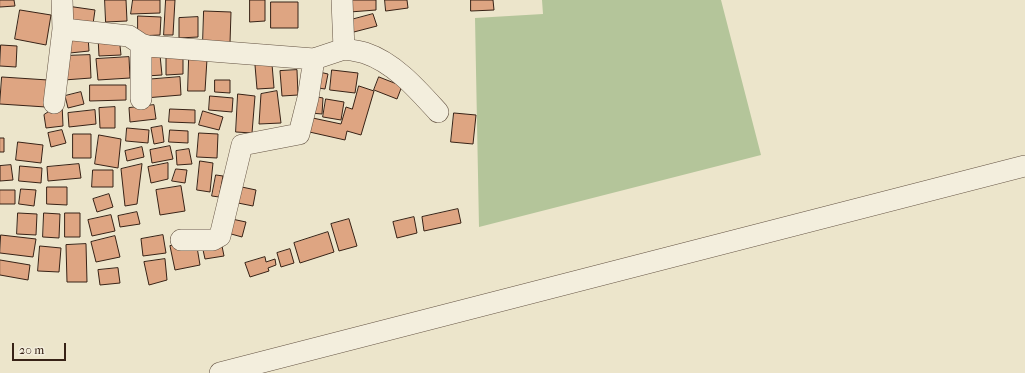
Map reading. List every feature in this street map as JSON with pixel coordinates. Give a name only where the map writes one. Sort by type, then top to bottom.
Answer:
[{"type":"street","points":[[54,103],[63,29],[62,0]]},
{"type":"street","points":[[342,0],[344,49]]},
{"type":"street","points":[[63,29],[129,36],[141,44],[238,54],[314,59],[344,49],[364,53],[374,57],[414,85],[438,112]]},
{"type":"street","points":[[141,44],[141,99]]},
{"type":"street","points":[[181,240],[213,240],[220,236],[242,144],[299,134],[308,98],[314,59]]},
{"type":"street","points":[[220,373],[1025,166]]},
{"type":"green space","points":[[542,0],[721,0],[761,155],[479,227],[475,18],[543,14]]},
{"type":"building","points":[[0,0],[14,0],[15,6],[0,7]]},
{"type":"building","points":[[105,0],[126,0],[127,21],[106,22]]},
{"type":"building","points":[[133,0],[160,0],[160,13],[131,14]]},
{"type":"building","points":[[166,0],[175,0],[173,35],[164,35]]},
{"type":"building","points":[[250,0],[265,0],[265,21],[250,22]]},
{"type":"building","points":[[349,0],[376,0],[376,10],[350,12]]},
{"type":"building","points":[[385,0],[407,0],[408,8],[386,11]]},
{"type":"building","points":[[471,0],[493,0],[494,10],[471,11]]},
{"type":"building","points":[[271,2],[298,2],[298,28],[271,28]]},
{"type":"building","points":[[67,6],[95,10],[93,24],[66,21]]},
{"type":"building","points":[[20,10],[51,15],[46,45],[15,39]]},
{"type":"building","points":[[204,11],[231,12],[230,43],[203,42]]},
{"type":"building","points":[[373,14],[377,26],[350,33],[347,21]]},
{"type":"building","points":[[138,16],[161,17],[160,35],[138,36]]},
{"type":"building","points":[[198,17],[198,37],[179,38],[179,18]]},
{"type":"building","points":[[88,36],[89,51],[70,53],[69,37]]},
{"type":"building","points":[[119,36],[121,55],[99,56],[98,37]]},
{"type":"building","points":[[1,45],[17,46],[16,67],[0,66]]},
{"type":"building","points":[[183,51],[183,74],[166,75],[166,52]]},
{"type":"building","points":[[90,55],[91,78],[64,80],[63,56]]},
{"type":"building","points":[[160,55],[162,75],[146,76],[144,56]]},
{"type":"building","points":[[129,57],[130,78],[98,80],[96,59]]},
{"type":"building","points":[[189,59],[207,59],[205,91],[188,91]]},
{"type":"building","points":[[272,64],[274,88],[257,89],[255,65]]},
{"type":"building","points":[[297,70],[298,95],[282,96],[280,71]]},
{"type":"building","points":[[332,70],[358,73],[355,93],[330,90]]},
{"type":"building","points":[[315,71],[328,74],[325,89],[312,87]]},
{"type":"building","points":[[2,77],[48,80],[46,107],[0,104]]},
{"type":"building","points":[[180,77],[181,95],[145,98],[143,80]]},
{"type":"building","points":[[379,77],[402,86],[397,99],[374,90]]},
{"type":"building","points":[[215,80],[230,80],[230,93],[215,92]]},
{"type":"building","points":[[90,85],[126,85],[126,100],[90,101]]},
{"type":"building","points":[[359,86],[374,91],[361,135],[347,131],[345,140],[305,131],[308,117],[341,124],[346,107],[352,109]]},
{"type":"building","points":[[277,91],[281,123],[259,124],[261,94]]},
{"type":"building","points":[[81,92],[84,104],[68,108],[65,96]]},
{"type":"building","points":[[238,94],[255,96],[252,133],[236,132]]},
{"type":"building","points":[[210,96],[233,98],[232,112],[209,110]]},
{"type":"building","points":[[312,96],[323,98],[322,114],[310,113]]},
{"type":"building","points":[[326,99],[344,102],[341,120],[323,117]]},
{"type":"building","points":[[62,103],[63,126],[46,128],[44,115]]},
{"type":"building","points":[[154,105],[156,119],[130,122],[129,108]]},
{"type":"building","points":[[115,107],[115,128],[100,128],[99,108]]},
{"type":"building","points":[[170,109],[195,110],[195,123],[169,122]]},
{"type":"building","points":[[95,110],[96,124],[69,127],[68,113]]},
{"type":"building","points":[[203,111],[223,117],[219,130],[199,125]]},
{"type":"building","points":[[454,113],[476,115],[473,144],[451,142]]},
{"type":"building","points":[[162,126],[164,142],[154,144],[151,128]]},
{"type":"building","points":[[127,128],[149,130],[148,143],[126,141]]},
{"type":"building","points":[[62,130],[66,143],[51,147],[48,133]]},
{"type":"building","points":[[170,130],[188,131],[188,143],[169,142]]},
{"type":"building","points":[[199,133],[218,134],[217,158],[197,157]]},
{"type":"building","points":[[73,134],[91,134],[91,158],[73,158]]},
{"type":"building","points":[[99,135],[121,139],[118,168],[95,164]]},
{"type":"building","points":[[0,138],[4,138],[4,152],[0,152]]},
{"type":"building","points":[[18,142],[43,145],[41,163],[16,160]]},
{"type":"building","points":[[170,146],[173,159],[152,163],[150,150]]},
{"type":"building","points":[[142,147],[144,157],[127,161],[125,151]]},
{"type":"building","points":[[189,149],[192,164],[177,165],[176,151]]},
{"type":"building","points":[[200,161],[213,163],[210,192],[197,190]]},
{"type":"building","points":[[168,163],[168,179],[151,183],[148,167]]},
{"type":"building","points":[[79,164],[81,178],[48,181],[47,167]]},
{"type":"building","points":[[142,164],[137,204],[125,206],[121,169]]},
{"type":"building","points":[[11,165],[13,180],[0,181],[0,166]]},
{"type":"building","points":[[20,166],[42,168],[41,183],[19,181]]},
{"type":"building","points":[[176,169],[187,170],[185,183],[172,181]]},
{"type":"building","points":[[93,170],[113,170],[113,187],[92,187]]},
{"type":"building","points":[[216,175],[223,176],[219,197],[212,196]]},
{"type":"building","points":[[181,186],[185,211],[160,215],[156,190]]},
{"type":"building","points":[[237,186],[256,190],[253,206],[233,202]]},
{"type":"building","points":[[47,187],[67,187],[67,205],[47,204]]},
{"type":"building","points":[[21,189],[36,190],[34,206],[19,204]]},
{"type":"building","points":[[0,190],[15,190],[15,204],[0,204]]},
{"type":"building","points":[[109,194],[113,207],[97,212],[93,199]]},
{"type":"building","points":[[458,209],[461,223],[424,231],[422,217]]},
{"type":"building","points":[[137,212],[140,224],[120,227],[118,216]]},
{"type":"building","points":[[18,213],[37,214],[36,235],[17,234]]},
{"type":"building","points":[[44,213],[60,214],[59,238],[43,237]]},
{"type":"building","points":[[65,213],[80,213],[80,237],[65,237]]},
{"type":"building","points":[[111,215],[115,231],[92,236],[88,220]]},
{"type":"building","points":[[414,217],[417,233],[397,238],[393,222]]},
{"type":"building","points":[[227,218],[246,222],[242,237],[224,232]]},
{"type":"building","points":[[349,219],[357,246],[339,251],[331,224]]},
{"type":"building","points":[[328,232],[334,252],[300,263],[294,243]]},
{"type":"building","points":[[1,235],[36,239],[33,257],[0,253]]},
{"type":"building","points":[[163,235],[166,253],[143,256],[141,239]]},
{"type":"building","points":[[115,236],[120,257],[96,262],[91,242]]},
{"type":"building","points":[[196,241],[200,265],[175,270],[170,246]]},
{"type":"building","points":[[221,241],[224,256],[205,259],[202,245]]},
{"type":"building","points":[[86,244],[87,282],[67,282],[66,245]]},
{"type":"building","points":[[40,246],[61,248],[59,272],[38,271]]},
{"type":"building","points":[[290,249],[294,263],[281,267],[277,253]]},
{"type":"building","points":[[265,257],[266,262],[275,259],[276,265],[268,268],[269,271],[250,277],[245,263]]},
{"type":"building","points":[[165,259],[167,280],[149,285],[144,262]]},
{"type":"building","points":[[0,260],[30,265],[28,280],[0,275]]},
{"type":"building","points":[[118,268],[120,283],[100,285],[98,270]]}]
